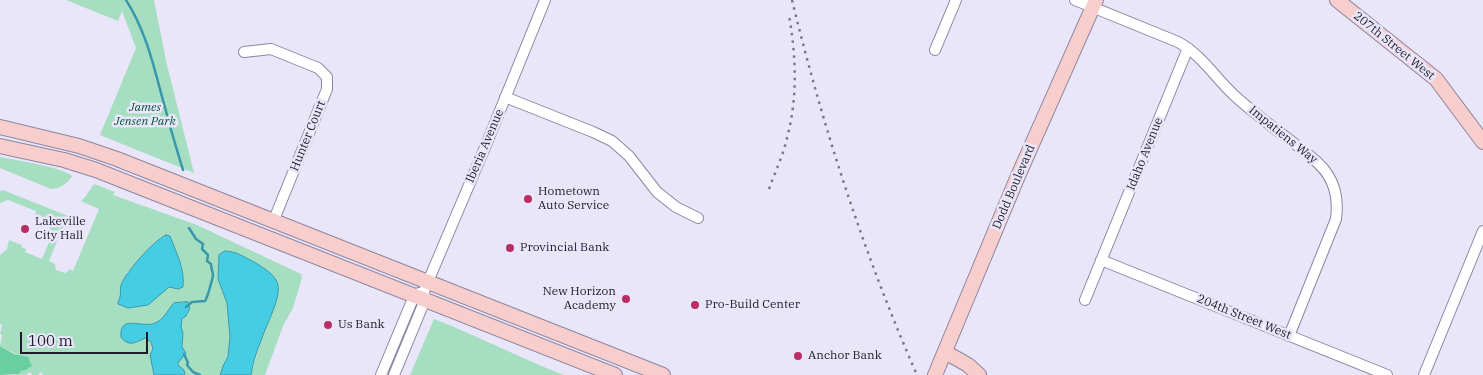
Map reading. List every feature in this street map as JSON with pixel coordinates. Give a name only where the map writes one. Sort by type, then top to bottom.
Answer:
[{"type":"main road","name":"207th Street West","points":[[1337,0],[1436,79],[1483,142]]},
{"type":"main road","name":"Dodd Boulevard","points":[[935,375],[1018,176],[1094,4]]},
{"type":"main road","points":[[0,127],[44,136],[92,150],[273,222],[423,292],[614,375]]},
{"type":"main road","points":[[0,146],[64,160],[96,170],[423,292],[662,375]]},
{"type":"main road","points":[[944,352],[968,365],[979,375]]},
{"type":"street","name":"Iberia Avenue","points":[[394,375],[423,292],[545,0]]},
{"type":"street","points":[[935,50],[956,0]]},
{"type":"street","name":"Impatiens Way","points":[[1075,0],[1094,4],[1196,53],[1224,86],[1316,160],[1328,174],[1336,191],[1336,219],[1289,336]]},
{"type":"street","name":"Idaho Avenue","points":[[1085,300],[1188,48]]},
{"type":"street","name":"Hunter Court","points":[[244,52],[271,49],[318,68],[327,77],[327,89],[273,222]]},
{"type":"street","points":[[505,97],[593,132],[612,142],[629,156],[657,192],[676,207],[698,218]]},
{"type":"street","points":[[1424,375],[1483,231]]},
{"type":"street","name":"204th Street West","points":[[1101,260],[1387,375]]},
{"type":"street","name":"Iberia Avenue","points":[[381,375],[423,292]]},
{"type":"green space","name":"James Jensen Park","points":[[66,0],[154,0],[167,65],[194,173],[100,135],[136,48],[122,11],[118,21]]},
{"type":"green space","points":[[0,157],[49,167],[72,176],[63,185],[51,189],[0,168]]},
{"type":"green space","points":[[94,184],[115,192],[113,195],[197,225],[301,274],[302,278],[293,308],[283,326],[265,375],[251,375],[262,336],[276,300],[269,272],[232,251],[225,251],[219,256],[218,279],[227,303],[230,337],[228,357],[220,375],[185,375],[184,370],[178,366],[182,358],[183,333],[181,323],[190,308],[182,302],[174,303],[155,323],[150,325],[128,324],[121,333],[136,343],[145,338],[151,342],[153,349],[150,355],[154,375],[43,375],[41,372],[38,375],[32,375],[30,372],[26,375],[12,375],[19,374],[21,371],[31,367],[18,355],[0,346],[2,325],[0,324],[0,255],[7,249],[9,240],[22,245],[21,247],[26,249],[25,252],[42,259],[49,242],[53,239],[57,241],[49,261],[55,264],[56,270],[65,273],[70,269],[73,271],[99,209],[81,201]],"holes":[[[166,235],[170,236],[180,262],[175,288],[169,286],[148,305],[128,308],[120,305],[127,273],[161,238]]]},
{"type":"green space","points":[[3,190],[68,216],[58,239],[54,237],[53,231],[49,228],[52,221],[35,214],[36,211],[8,200],[0,203],[0,191]]},
{"type":"green space","points":[[434,319],[531,361],[564,375],[410,375]]},
{"type":"green space","points":[[0,346],[14,354],[28,357],[32,366],[21,371],[19,374],[0,375]]},
{"type":"water","points":[[166,235],[170,236],[180,261],[183,287],[178,289],[169,287],[148,305],[128,308],[118,304],[121,285],[128,273],[147,250]]},
{"type":"water","points":[[225,251],[233,252],[254,262],[270,273],[277,282],[278,294],[276,302],[257,352],[251,375],[220,375],[228,357],[230,337],[227,303],[218,279],[219,255]]},
{"type":"water","points":[[188,302],[190,308],[182,319],[181,327],[183,333],[182,347],[186,353],[178,363],[184,370],[185,375],[154,375],[150,355],[153,349],[151,342],[145,338],[135,343],[126,342],[121,337],[121,330],[128,324],[158,322],[174,303]]},
{"type":"waterway","points":[[126,0],[140,26],[150,54],[183,170]]},
{"type":"waterway","points":[[186,307],[192,302],[205,301],[213,276],[211,264],[207,261],[208,255],[202,249],[203,244],[196,239],[189,228]]},
{"type":"waterway","points":[[184,354],[187,365],[193,372],[200,375]]},
{"type":"railway","points":[[792,0],[817,96],[846,190],[879,283],[917,375]]},
{"type":"railway","points":[[769,189],[785,145],[793,107],[795,76],[789,15]]},
{"type":"place","name":"Hometown Auto Service","points":[[528,199]]},
{"type":"place","name":"Lakeville City Hall","points":[[25,229]]},
{"type":"place","name":"Provincial Bank","points":[[510,248]]},
{"type":"place","name":"New Horizon Academy","points":[[626,299]]},
{"type":"place","name":"Pro-Build Center","points":[[695,305]]},
{"type":"place","name":"Us Bank","points":[[328,325]]},
{"type":"place","name":"Anchor Bank","points":[[798,356]]}]
